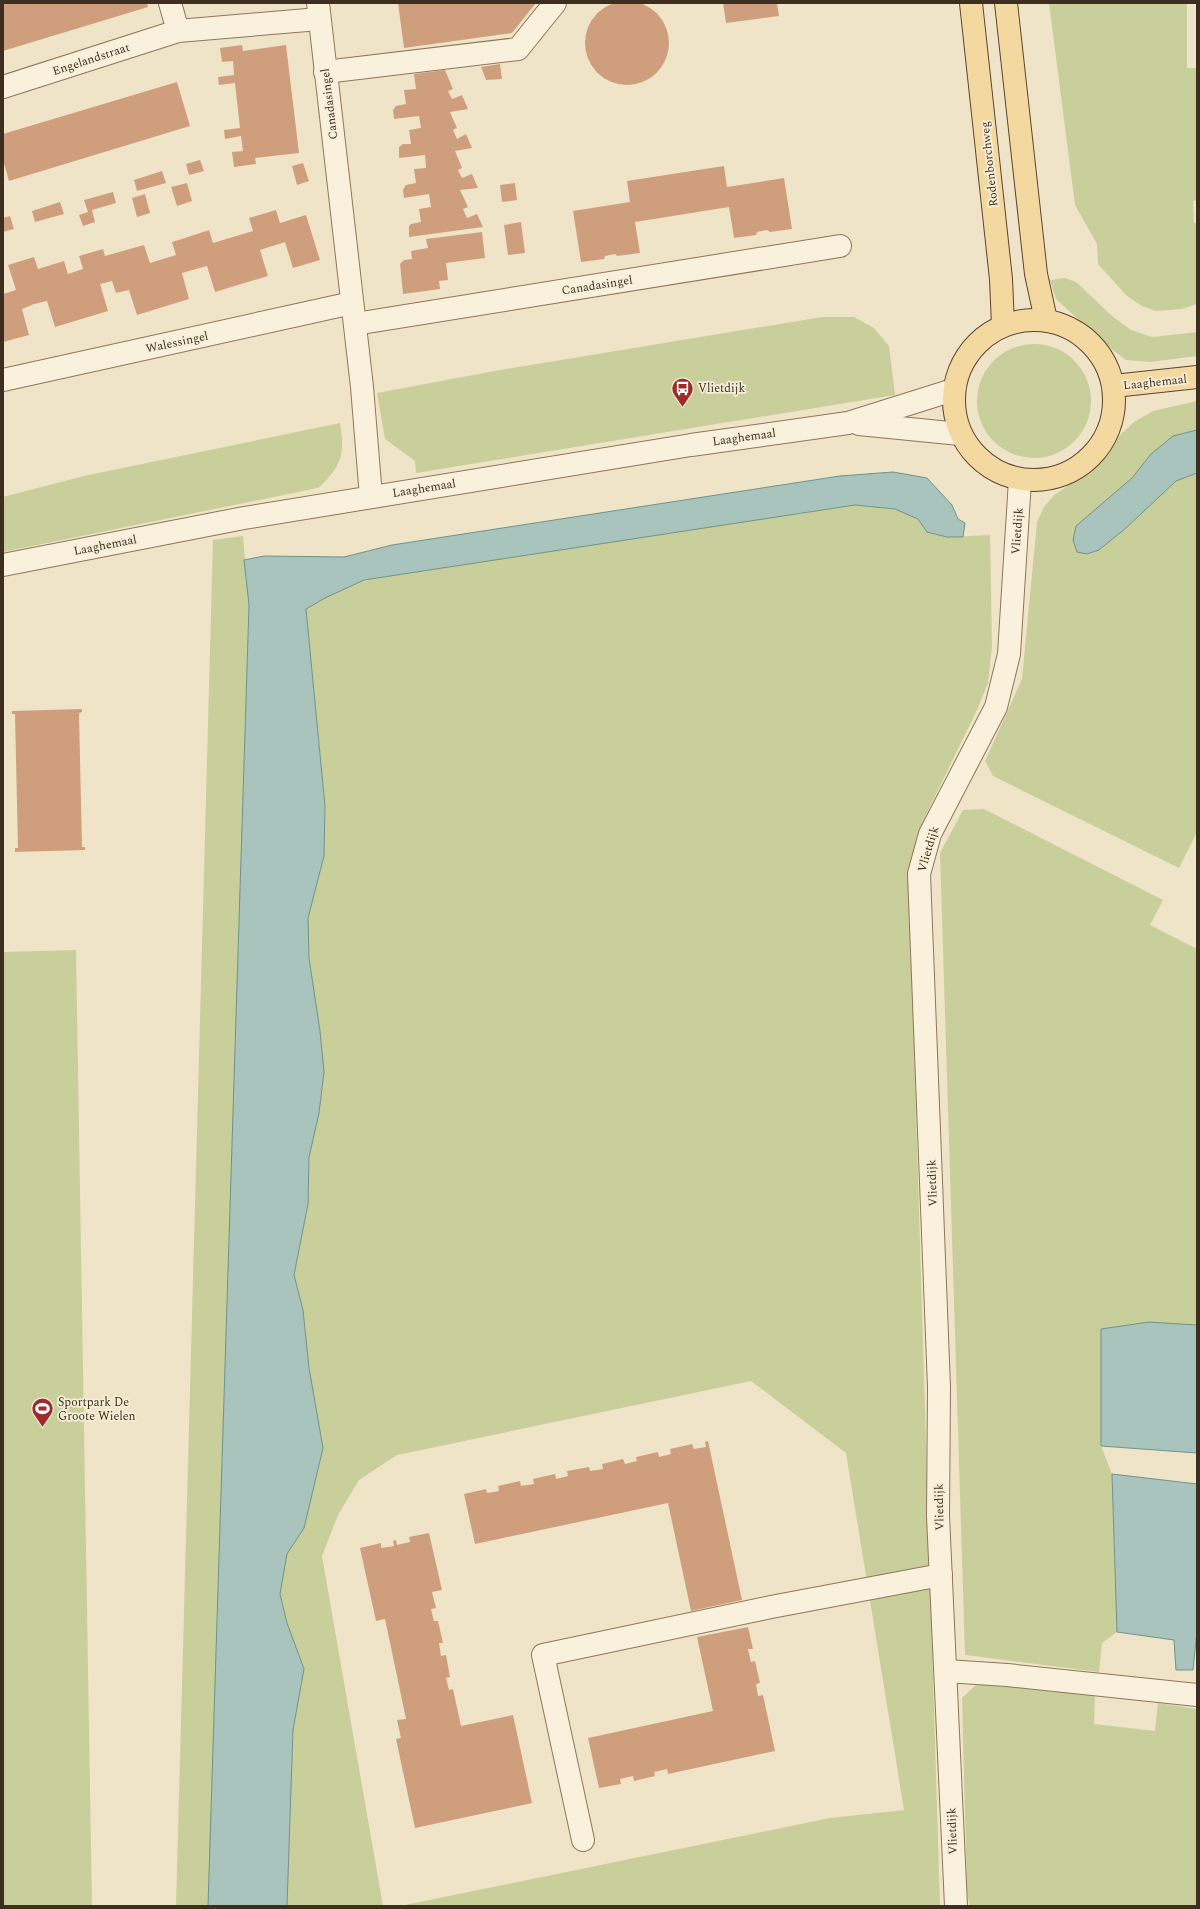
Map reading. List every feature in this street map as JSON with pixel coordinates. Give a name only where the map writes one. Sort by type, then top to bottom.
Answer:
[{"type":"main road","name":"Rodenborchweg","points":[[971,3],[1001,279],[1003,325]]},
{"type":"main road","points":[[1006,3],[1036,274],[1046,320]]},
{"type":"main road","points":[[1024,320],[1046,320],[1075,330],[1091,344],[1106,365],[1114,386],[1114,415],[1105,439],[1096,452],[1084,464],[1068,473],[1044,480],[1020,480],[996,471],[976,457],[960,434],[954,415],[953,390],[958,372],[968,353],[982,338],[1003,325],[1024,320]]},
{"type":"main road","name":"Laaghemaal","points":[[1114,386],[1197,378]]},
{"type":"street","points":[[170,3],[178,31]]},
{"type":"street","points":[[326,72],[518,49],[555,3]]},
{"type":"street","name":"Engelandstraat","points":[[3,87],[178,31],[319,11]]},
{"type":"street","name":"Canadasingel","points":[[319,11],[353,314],[371,497]]},
{"type":"street","name":"Canadasingel","points":[[353,314],[840,246]]},
{"type":"street","name":"Walessingel","points":[[3,380],[353,314]]},
{"type":"street","name":"Laaghemaal","points":[[3,565],[237,519],[692,445],[848,423],[953,390]]},
{"type":"street","name":"Laaghemaal","points":[[848,423],[960,434]]},
{"type":"street","name":"Vlietdijk","points":[[956,1906],[938,1516],[940,1387],[919,874],[930,834],[996,707],[1009,654],[1020,480]]},
{"type":"street","points":[[583,1840],[543,1655],[771,1607],[941,1575]]},
{"type":"street","points":[[946,1671],[1007,1675],[1197,1695]]},
{"type":"green space","points":[[1049,3],[1187,3],[1187,68],[1197,68],[1197,200],[1193,201],[1194,223],[1197,223],[1197,304],[1182,309],[1156,311],[1142,306],[1127,296],[1098,264],[1097,244],[1075,205]]},
{"type":"green space","points":[[1065,278],[1076,282],[1112,316],[1131,330],[1152,337],[1197,332],[1197,356],[1150,362],[1126,360],[1105,344],[1056,299],[1050,280]]},
{"type":"green space","points":[[822,317],[854,317],[874,328],[889,346],[895,395],[416,473],[415,461],[385,439],[377,393],[500,370]]},
{"type":"green space","points":[[1034,344],[1056,348],[1074,361],[1087,379],[1091,401],[1087,423],[1074,441],[1056,454],[1034,458],[1012,454],[994,441],[981,423],[977,401],[981,379],[994,361],[1012,348]]},
{"type":"green space","points":[[1197,401],[1197,430],[1173,436],[1151,454],[1132,478],[1109,499],[1099,550],[1126,528],[1176,481],[1197,473],[1197,832],[1179,868],[993,776],[985,761],[1022,679],[1037,522],[1044,507],[1054,495],[1083,476],[1103,460],[1119,436],[1134,422],[1153,411]]},
{"type":"green space","points":[[340,423],[342,451],[340,459],[332,473],[318,488],[3,552],[3,497],[84,476]]},
{"type":"green space","points":[[855,505],[895,509],[918,519],[927,532],[947,537],[990,535],[992,646],[988,683],[977,710],[922,823],[910,913],[940,1906],[400,1906],[830,1818],[904,1810],[846,1453],[751,1381],[397,1455],[359,1480],[338,1515],[322,1556],[383,1906],[287,1906],[293,1730],[304,1669],[287,1623],[280,1594],[287,1554],[304,1528],[323,1448],[309,1368],[303,1310],[294,1275],[308,1204],[309,1157],[319,1113],[324,1072],[320,1031],[309,958],[308,918],[324,856],[325,806],[306,609],[325,598],[364,580]]},
{"type":"green space","points":[[243,536],[249,605],[209,1906],[176,1906],[213,540]]},
{"type":"green space","points":[[984,809],[1163,900],[1150,925],[1197,949],[1197,1325],[1149,1322],[1101,1446],[1112,1474],[1117,1632],[1102,1643],[1099,1672],[965,1655],[940,853],[963,810]]},
{"type":"green space","name":"Sportpark De Groote Wielen","points":[[76,950],[92,1906],[3,1906],[3,952]]},
{"type":"green space","points":[[978,1683],[1000,1683],[1095,1696],[1094,1724],[1155,1731],[1158,1703],[1197,1709],[1197,1906],[970,1906],[967,1893],[962,1698]]},
{"type":"water","points":[[1197,430],[1197,473],[1176,481],[1126,528],[1099,550],[1087,554],[1077,552],[1073,540],[1076,526],[1132,478],[1151,454],[1173,436]]},
{"type":"water","points":[[893,472],[927,478],[952,505],[958,519],[965,523],[963,537],[947,537],[927,532],[918,519],[895,509],[855,505],[364,580],[325,598],[306,609],[325,806],[324,856],[308,918],[309,958],[320,1031],[324,1072],[319,1113],[309,1157],[308,1204],[294,1275],[303,1310],[309,1368],[323,1448],[304,1528],[287,1554],[280,1594],[287,1623],[304,1669],[293,1730],[287,1906],[208,1906],[249,605],[244,560],[264,556],[344,557],[392,545],[840,476]]},
{"type":"water","points":[[1149,1322],[1197,1325],[1197,1453],[1101,1446],[1101,1329]]},
{"type":"water","points":[[1112,1474],[1197,1484],[1197,1631],[1193,1670],[1176,1670],[1174,1640],[1117,1632]]},
{"type":"building","points":[[627,1],[635,2],[650,8],[662,20],[668,35],[668,51],[662,66],[650,78],[635,84],[627,85],[619,84],[604,78],[592,66],[586,51],[585,43],[586,35],[592,20],[604,8],[619,2]]},
{"type":"building","points":[[3,3],[147,3],[148,7],[3,51]]},
{"type":"building","points":[[398,3],[536,3],[512,33],[404,48]]},
{"type":"building","points":[[723,3],[777,3],[779,16],[726,23]]},
{"type":"building","points":[[242,45],[243,51],[286,45],[299,153],[255,158],[256,164],[234,167],[232,152],[243,151],[241,136],[225,139],[224,130],[240,128],[235,83],[219,85],[218,77],[234,75],[233,61],[222,62],[220,48]]},
{"type":"building","points":[[500,64],[502,79],[486,80],[481,67]]},
{"type":"building","points":[[445,70],[453,89],[448,91],[452,99],[462,95],[468,109],[450,112],[457,128],[453,130],[457,139],[466,134],[472,148],[455,151],[462,168],[458,170],[462,178],[472,174],[478,188],[460,190],[468,207],[463,209],[467,218],[477,214],[483,227],[409,237],[409,226],[411,224],[421,222],[419,209],[431,207],[429,194],[404,198],[403,190],[406,185],[416,183],[414,169],[426,168],[425,155],[399,158],[399,147],[403,144],[411,144],[409,130],[421,128],[419,116],[394,119],[393,110],[396,106],[406,104],[404,90],[416,89],[414,74]]},
{"type":"building","points":[[177,82],[190,126],[9,181],[3,160],[3,134]]},
{"type":"building","points":[[200,160],[204,171],[189,175],[186,164]]},
{"type":"building","points":[[303,163],[309,181],[297,185],[292,166]]},
{"type":"building","points":[[724,166],[727,187],[784,178],[792,229],[770,232],[767,230],[757,232],[756,235],[734,238],[729,207],[635,222],[640,253],[617,256],[615,254],[605,256],[604,259],[581,262],[573,211],[630,202],[627,181]]},
{"type":"building","points":[[162,171],[166,183],[137,191],[134,180]]},
{"type":"building","points":[[187,183],[192,201],[177,206],[171,187]]},
{"type":"building","points":[[515,183],[517,200],[502,202],[500,185]]},
{"type":"building","points":[[113,192],[116,203],[92,210],[95,222],[83,226],[79,215],[88,212],[84,200]]},
{"type":"building","points":[[145,194],[150,213],[137,217],[132,198]]},
{"type":"building","points":[[60,202],[64,214],[35,222],[32,211]]},
{"type":"building","points":[[276,210],[280,223],[306,215],[320,260],[293,268],[285,242],[260,250],[268,276],[215,292],[207,266],[182,273],[189,299],[137,315],[129,290],[116,293],[112,281],[100,284],[108,311],[55,327],[47,301],[34,304],[22,309],[29,335],[3,342],[3,294],[16,290],[8,265],[34,257],[38,269],[64,261],[68,274],[83,269],[79,256],[103,249],[105,256],[144,245],[150,263],[176,255],[172,242],[209,230],[213,243],[253,231],[249,218]]},
{"type":"building","points":[[10,216],[14,229],[3,232],[3,218]]},
{"type":"building","points":[[521,222],[525,253],[508,255],[504,225]]},
{"type":"building","points":[[482,232],[485,258],[446,263],[448,280],[439,281],[440,289],[403,294],[400,264],[404,260],[412,259],[411,251],[428,248],[426,239]]},
{"type":"building","points":[[82,709],[82,712],[79,713],[82,847],[85,847],[85,850],[15,852],[15,848],[18,848],[15,714],[12,714],[12,711]]},
{"type":"building","points":[[708,1441],[742,1600],[691,1611],[668,1503],[475,1544],[464,1494],[486,1489],[487,1493],[499,1491],[498,1486],[520,1481],[521,1486],[534,1484],[533,1479],[555,1474],[556,1479],[568,1476],[567,1471],[589,1467],[590,1471],[603,1469],[602,1464],[623,1459],[625,1464],[637,1461],[636,1457],[658,1452],[659,1457],[671,1454],[670,1449],[692,1444],[694,1449],[706,1447],[705,1442]]},
{"type":"building","points":[[429,1533],[442,1590],[432,1592],[436,1608],[431,1609],[434,1621],[438,1621],[443,1643],[439,1643],[441,1656],[446,1655],[450,1677],[446,1678],[449,1690],[453,1689],[461,1726],[513,1715],[532,1803],[415,1828],[396,1739],[401,1738],[397,1720],[406,1719],[385,1619],[376,1621],[360,1548],[381,1543],[381,1548],[394,1546],[393,1541],[396,1540],[397,1545],[410,1542],[409,1537]]},
{"type":"building","points":[[748,1627],[753,1649],[748,1649],[751,1662],[755,1661],[760,1683],[756,1684],[758,1696],[763,1695],[775,1751],[668,1774],[667,1769],[654,1772],[655,1776],[634,1781],[633,1776],[620,1779],[621,1784],[599,1788],[588,1738],[713,1711],[697,1637]]},
{"type":"place","name":"Vlietdijk","points":[[682,408]]},
{"type":"place","name":"Sportpark De Groote Wielen","points":[[43,1428]]}]
